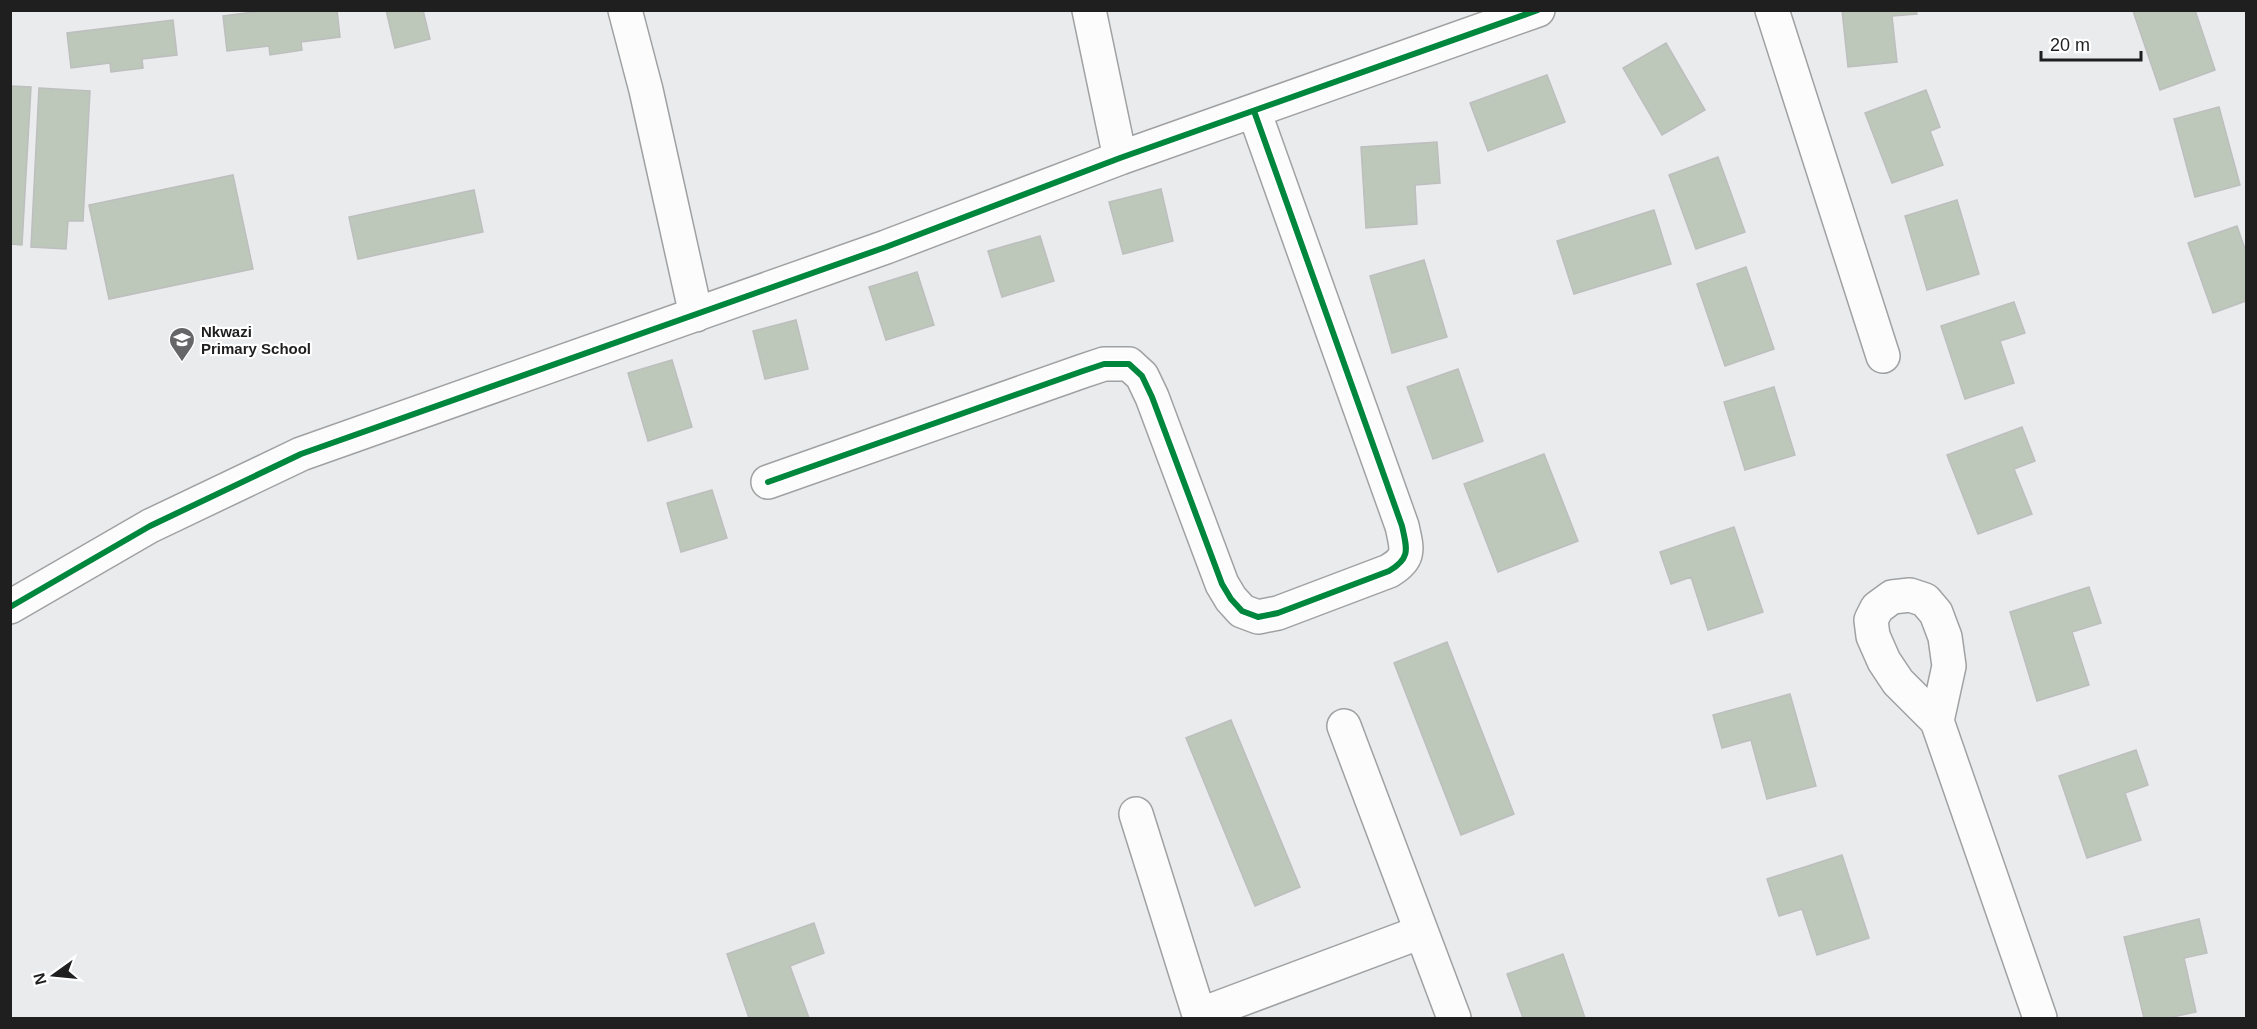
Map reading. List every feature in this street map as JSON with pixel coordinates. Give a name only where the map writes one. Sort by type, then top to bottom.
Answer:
[{"type":"street","points":[[625,10],[646,90],[696,315]]},
{"type":"street","points":[[1089,10],[1120,158]]},
{"type":"street","points":[[10,607],[150,526],[301,454],[886,247],[1120,158],[1538,10]]},
{"type":"street","points":[[1772,10],[1883,356]]},
{"type":"street","points":[[768,482],[1104,364],[1128,364],[1142,376],[1152,397],[1222,584],[1242,611],[1258,616],[1278,614],[1389,571],[1401,564],[1406,554],[1402,526],[1254,111]]},
{"type":"street","points":[[1937,721],[2040,1018]]},
{"type":"street","points":[[1344,726],[1454,1018]]},
{"type":"street","points":[[1136,814],[1199,1017],[1421,932]]},
{"type":"building","points":[[269,10],[337,10],[340,37],[301,42],[302,50],[270,55],[269,46],[227,51],[223,16]]},
{"type":"building","points":[[386,10],[423,10],[430,39],[395,48]]},
{"type":"building","points":[[1842,10],[1916,10],[1917,14],[1892,16],[1897,62],[1848,67]]},
{"type":"building","points":[[2195,10],[2215,70],[2160,90],[2133,11]]},
{"type":"building","points":[[173,20],[177,55],[142,59],[143,68],[111,72],[110,63],[71,68],[67,33]]},
{"type":"building","points":[[1666,43],[1705,110],[1662,135],[1623,68]]},
{"type":"building","points":[[1547,75],[1565,122],[1488,151],[1470,103]]},
{"type":"building","points":[[10,86],[31,87],[22,245],[10,244]]},
{"type":"building","points":[[39,88],[90,91],[83,221],[68,221],[66,249],[31,247]]},
{"type":"building","points":[[1926,90],[1940,127],[1930,131],[1943,165],[1892,183],[1865,113]]},
{"type":"building","points":[[2219,107],[2240,185],[2195,197],[2174,119]]},
{"type":"building","points":[[1437,142],[1440,183],[1415,185],[1417,224],[1366,228],[1361,147]]},
{"type":"building","points":[[1718,157],[1745,232],[1696,249],[1669,175]]},
{"type":"building","points":[[233,175],[253,269],[109,299],[89,205]]},
{"type":"building","points":[[1161,189],[1173,241],[1123,254],[1109,202]]},
{"type":"building","points":[[474,190],[483,232],[358,259],[349,217]]},
{"type":"building","points":[[1957,200],[1979,274],[1927,290],[1905,216]]},
{"type":"building","points":[[1654,210],[1671,264],[1574,294],[1557,241]]},
{"type":"building","points":[[2237,226],[2246,252],[2246,301],[2213,313],[2188,243]]},
{"type":"building","points":[[1040,236],[1054,281],[1002,297],[988,251]]},
{"type":"building","points":[[1424,260],[1447,337],[1392,353],[1370,276]]},
{"type":"building","points":[[1746,267],[1774,349],[1725,366],[1697,284]]},
{"type":"building","points":[[917,272],[934,325],[886,340],[869,287]]},
{"type":"building","points":[[2014,302],[2025,333],[2000,341],[2014,383],[1965,399],[1941,326]]},
{"type":"building","points":[[796,320],[808,369],[765,379],[753,331]]},
{"type":"building","points":[[672,360],[692,427],[648,441],[628,373]]},
{"type":"building","points":[[1458,369],[1483,441],[1433,459],[1407,387]]},
{"type":"building","points":[[1774,387],[1795,455],[1745,470],[1724,402]]},
{"type":"building","points":[[2022,427],[2035,461],[2014,469],[2032,514],[1978,534],[1947,455]]},
{"type":"building","points":[[1544,454],[1578,541],[1498,572],[1464,484]]},
{"type":"building","points":[[712,490],[727,538],[681,552],[667,503]]},
{"type":"building","points":[[1734,527],[1763,612],[1708,630],[1691,577],[1671,584],[1660,552]]},
{"type":"building","points":[[2089,587],[2101,623],[2072,632],[2089,685],[2037,701],[2010,612]]},
{"type":"building","points":[[1447,642],[1514,814],[1461,835],[1394,663]]},
{"type":"building","points":[[1790,694],[1816,786],[1767,799],[1751,740],[1722,748],[1713,715]]},
{"type":"building","points":[[1231,720],[1300,887],[1255,906],[1186,738]]},
{"type":"building","points":[[2136,750],[2148,785],[2125,793],[2141,840],[2087,858],[2059,776]]},
{"type":"building","points":[[1842,855],[1869,938],[1817,955],[1802,909],[1779,916],[1767,879]]},
{"type":"building","points":[[2199,919],[2207,953],[2184,958],[2196,1012],[2168,1018],[2144,1018],[2124,937]]},
{"type":"building","points":[[814,923],[824,953],[790,966],[809,1018],[749,1018],[727,954]]},
{"type":"building","points":[[1563,954],[1585,1018],[1523,1018],[1507,974]]},
{"type":"cycle path","points":[[10,607],[150,526],[301,454],[886,247],[1120,158],[1538,10]]},
{"type":"cycle path","points":[[768,482],[1104,364],[1129,364],[1142,376],[1152,397],[1222,584],[1242,611],[1258,617],[1278,613],[1389,571],[1396,566],[1406,552],[1402,526],[1254,111]]},
{"type":"place","name":"Nkwazi Primary School","points":[[182,363]]}]
